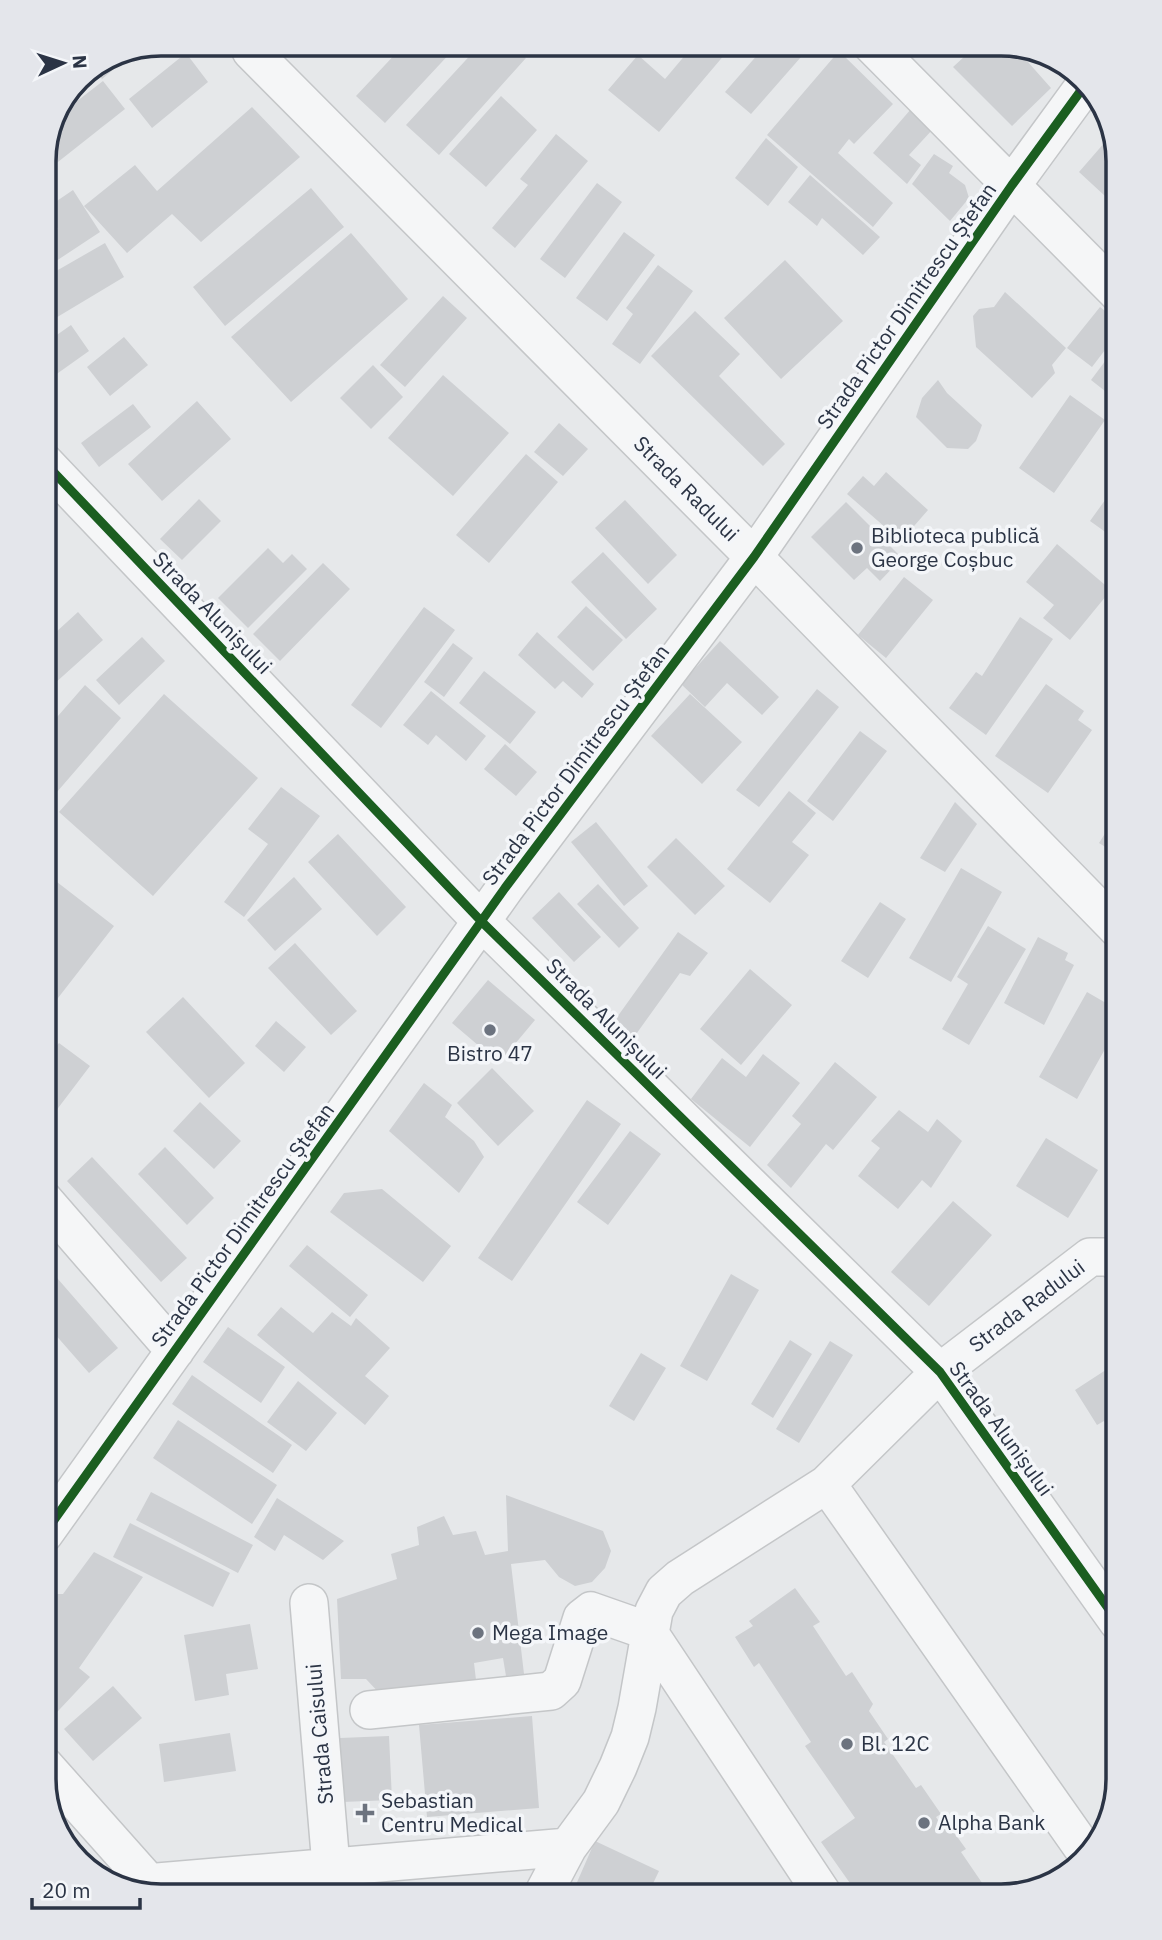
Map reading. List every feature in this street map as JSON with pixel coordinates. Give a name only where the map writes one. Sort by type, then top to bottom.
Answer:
[{"type":"street","name":"Strada Radului","points":[[256,56],[754,557],[1106,917]]},
{"type":"street","points":[[883,56],[1106,280]]},
{"type":"street","name":"Strada Pictor Dimitrescu Ștefan","points":[[56,1517],[481,921],[754,557],[1012,185],[1080,92]]},
{"type":"street","name":"Strada Alunișului","points":[[56,475],[481,921],[940,1372],[1106,1605]]},
{"type":"street","points":[[56,1214],[175,1350]]},
{"type":"street","name":"Strada Radului","points":[[940,1372],[1090,1257],[1106,1257]]},
{"type":"street","name":"Strada Alunișului","points":[[548,1884],[568,1847],[601,1802],[630,1737],[648,1631],[664,1592],[680,1578],[827,1484],[940,1372]]},
{"type":"street","points":[[827,1484],[1081,1846]]},
{"type":"street","name":"Strada Caisului","points":[[309,1603],[331,1866]]},
{"type":"street","points":[[369,1710],[551,1690],[562,1681],[582,1618],[591,1611],[648,1631],[816,1884]]},
{"type":"street","points":[[56,1782],[131,1879]]},
{"type":"street","points":[[147,1883],[568,1847]]},
{"type":"building","points":[[182,56],[188,56],[208,82],[152,128],[129,99]]},
{"type":"building","points":[[393,56],[447,56],[385,123],[356,96]]},
{"type":"building","points":[[470,56],[526,58],[439,155],[406,125]]},
{"type":"building","points":[[637,56],[665,79],[684,56],[723,56],[659,132],[608,90]]},
{"type":"building","points":[[756,56],[802,56],[751,114],[725,92]]},
{"type":"building","points":[[835,56],[844,56],[893,104],[854,144],[849,139],[838,153],[893,203],[873,227],[767,135]]},
{"type":"building","points":[[965,56],[1021,58],[1026,59],[1051,88],[1012,126],[953,67]]},
{"type":"building","points":[[118,65],[102,79],[100,76],[108,70]]},
{"type":"building","points":[[103,81],[125,109],[56,164],[60,134],[67,115],[81,98],[98,98],[98,85]]},
{"type":"building","points":[[501,96],[537,130],[486,187],[449,154]]},
{"type":"building","points":[[252,107],[300,157],[201,242],[172,214],[127,253],[84,206],[135,165],[157,191]]},
{"type":"building","points":[[911,109],[933,129],[909,155],[921,165],[907,184],[873,153]]},
{"type":"building","points":[[556,134],[588,161],[515,248],[492,228],[528,185],[520,179]]},
{"type":"building","points":[[766,138],[798,167],[768,206],[735,178]]},
{"type":"building","points":[[1104,143],[1106,197],[1079,172]]},
{"type":"building","points":[[934,154],[953,166],[949,173],[965,185],[969,198],[950,221],[912,184]]},
{"type":"building","points":[[810,175],[880,237],[863,255],[822,218],[817,226],[788,202]]},
{"type":"building","points":[[597,183],[622,202],[565,278],[540,259]]},
{"type":"building","points":[[311,188],[344,227],[225,326],[193,287]]},
{"type":"building","points":[[73,190],[100,232],[56,261],[58,229],[56,202]]},
{"type":"building","points":[[624,232],[655,255],[607,321],[576,298]]},
{"type":"building","points":[[351,233],[408,299],[291,402],[231,337]]},
{"type":"building","points":[[105,243],[124,277],[56,318],[56,271]]},
{"type":"building","points":[[785,260],[843,321],[781,379],[724,318]]},
{"type":"building","points":[[658,265],[693,291],[640,364],[612,344],[633,314],[626,308]]},
{"type":"building","points":[[1005,292],[1066,348],[1052,365],[1055,373],[1032,398],[976,347],[973,316],[979,309],[994,307]]},
{"type":"building","points":[[443,296],[467,318],[405,387],[380,365]]},
{"type":"building","points":[[1100,307],[1106,312],[1106,349],[1092,367],[1067,348]]},
{"type":"building","points":[[695,311],[740,354],[719,376],[785,444],[763,466],[651,356]]},
{"type":"building","points":[[71,325],[89,351],[56,374],[56,336]]},
{"type":"building","points":[[124,337],[148,365],[110,396],[87,367]]},
{"type":"building","points":[[1106,360],[1106,392],[1091,380]]},
{"type":"building","points":[[373,365],[403,397],[371,429],[340,398]]},
{"type":"building","points":[[443,375],[509,433],[453,496],[388,438]]},
{"type":"building","points":[[938,380],[947,393],[982,425],[976,441],[968,449],[947,448],[916,417],[922,398]]},
{"type":"building","points":[[1070,395],[1105,420],[1054,493],[1019,468]]},
{"type":"building","points":[[197,401],[231,439],[162,501],[128,464]]},
{"type":"building","points":[[133,404],[151,427],[99,467],[81,443]]},
{"type":"building","points":[[559,423],[588,449],[563,476],[534,452]]},
{"type":"building","points":[[526,454],[558,482],[489,563],[456,535]]},
{"type":"building","points":[[886,472],[928,510],[901,541],[847,494],[863,476],[874,486]]},
{"type":"building","points":[[199,499],[221,521],[182,560],[160,539]]},
{"type":"building","points":[[1106,499],[1106,532],[1090,521]]},
{"type":"building","points":[[625,500],[677,555],[648,584],[595,528]]},
{"type":"building","name":"Biblioteca publică George Coșbuc","points":[[846,502],[902,558],[880,581],[867,568],[854,580],[811,537]]},
{"type":"building","points":[[1057,544],[1106,586],[1106,596],[1070,640],[1043,618],[1054,605],[1026,582]]},
{"type":"building","points":[[268,548],[283,563],[292,554],[307,569],[248,628],[218,598]]},
{"type":"building","points":[[603,552],[657,609],[626,639],[571,582]]},
{"type":"building","points":[[323,563],[350,589],[280,661],[253,634]]},
{"type":"building","points":[[904,577],[933,600],[886,658],[858,635]]},
{"type":"building","points":[[586,606],[623,640],[593,671],[557,637]]},
{"type":"building","points":[[424,607],[455,630],[381,728],[351,705]]},
{"type":"building","points":[[78,612],[103,640],[56,682],[56,632]]},
{"type":"building","points":[[1020,617],[1053,639],[986,735],[949,708],[976,672],[982,676]]},
{"type":"building","points":[[537,632],[594,684],[582,698],[563,681],[555,689],[518,655]]},
{"type":"building","points":[[142,637],[165,661],[119,705],[96,680]]},
{"type":"building","points":[[720,641],[779,697],[762,715],[727,683],[705,707],[681,684]]},
{"type":"building","points":[[453,643],[473,658],[444,697],[424,682]]},
{"type":"building","points":[[484,671],[536,712],[510,744],[459,703]]},
{"type":"building","points":[[1046,684],[1084,711],[1078,720],[1092,730],[1048,793],[995,756]]},
{"type":"building","points":[[85,685],[121,718],[56,793],[56,718]]},
{"type":"building","points":[[817,689],[839,707],[759,807],[736,790]]},
{"type":"building","points":[[431,691],[486,736],[466,761],[436,735],[428,745],[403,725]]},
{"type":"building","points":[[164,694],[258,778],[153,896],[59,812]]},
{"type":"building","points":[[690,694],[742,742],[702,784],[651,736]]},
{"type":"building","points":[[860,731],[887,751],[833,821],[807,801]]},
{"type":"building","points":[[505,744],[537,772],[516,796],[484,769]]},
{"type":"building","points":[[281,787],[320,816],[244,917],[224,902],[268,844],[248,829]]},
{"type":"building","points":[[789,791],[816,813],[792,842],[809,855],[770,903],[727,869]]},
{"type":"building","points":[[955,802],[977,824],[945,872],[920,858]]},
{"type":"building","points":[[596,822],[648,886],[624,906],[571,842]]},
{"type":"building","points":[[1106,832],[1106,847],[1099,843]]},
{"type":"building","points":[[338,834],[406,907],[377,936],[308,862]]},
{"type":"building","points":[[676,838],[725,886],[695,915],[647,867]]},
{"type":"building","points":[[961,868],[1002,892],[951,982],[909,958]]},
{"type":"building","points":[[294,877],[322,909],[275,951],[247,920]]},
{"type":"building","points":[[56,881],[114,926],[56,1001]]},
{"type":"building","points":[[598,884],[639,928],[619,948],[577,904]]},
{"type":"building","points":[[559,892],[601,937],[574,962],[532,918]]},
{"type":"building","points":[[880,902],[906,919],[868,978],[841,961]]},
{"type":"building","points":[[988,926],[1026,949],[969,1045],[942,1029],[968,984],[957,977]]},
{"type":"building","points":[[678,932],[708,953],[690,976],[680,973],[629,1044],[610,1027]]},
{"type":"building","points":[[1038,937],[1068,953],[1065,960],[1074,965],[1044,1025],[1004,1003]]},
{"type":"building","points":[[295,943],[357,1011],[331,1035],[268,968]]},
{"type":"building","points":[[750,969],[792,1005],[741,1065],[700,1029]]},
{"type":"building","points":[[488,980],[535,1020],[499,1063],[452,1023]]},
{"type":"building","points":[[1087,992],[1106,1003],[1106,1047],[1077,1099],[1039,1077]]},
{"type":"building","points":[[183,997],[245,1063],[209,1098],[146,1032]]},
{"type":"building","points":[[276,1021],[306,1047],[284,1072],[255,1046]]},
{"type":"building","points":[[59,1043],[90,1066],[56,1111],[56,1047]]},
{"type":"building","points":[[763,1054],[800,1083],[750,1147],[691,1099],[722,1058],[746,1077]]},
{"type":"building","points":[[835,1062],[877,1097],[833,1150],[826,1144],[791,1188],[767,1165],[801,1124],[792,1116]]},
{"type":"building","points":[[492,1068],[534,1111],[498,1146],[457,1103]]},
{"type":"building","points":[[424,1083],[452,1105],[445,1117],[474,1141],[484,1157],[459,1193],[389,1131]]},
{"type":"building","points":[[587,1100],[621,1124],[512,1281],[478,1258]]},
{"type":"building","points":[[200,1102],[241,1141],[214,1169],[173,1131]]},
{"type":"building","points":[[899,1110],[928,1132],[937,1119],[962,1141],[931,1188],[922,1180],[898,1209],[858,1176],[880,1148],[871,1141]]},
{"type":"building","points":[[630,1131],[661,1154],[608,1225],[577,1202]]},
{"type":"building","points":[[1046,1138],[1098,1170],[1068,1218],[1016,1186]]},
{"type":"building","points":[[165,1147],[214,1198],[187,1225],[138,1174]]},
{"type":"building","points":[[92,1157],[187,1258],[161,1282],[67,1181]]},
{"type":"building","points":[[382,1189],[451,1246],[423,1282],[330,1212],[344,1193]]},
{"type":"building","points":[[953,1201],[992,1235],[929,1306],[891,1272]]},
{"type":"building","points":[[307,1245],[368,1295],[350,1317],[289,1266]]},
{"type":"building","points":[[731,1274],[759,1290],[707,1381],[680,1366]]},
{"type":"building","points":[[56,1277],[118,1348],[89,1373],[56,1335]]},
{"type":"building","points":[[281,1307],[313,1333],[332,1312],[351,1326],[356,1318],[390,1348],[365,1376],[389,1396],[365,1425],[257,1335]]},
{"type":"building","points":[[228,1327],[285,1367],[261,1403],[203,1362]]},
{"type":"building","points":[[790,1340],[812,1354],[773,1418],[751,1404]]},
{"type":"building","points":[[830,1341],[853,1355],[799,1443],[776,1429]]},
{"type":"building","points":[[641,1353],[666,1368],[634,1421],[609,1406]]},
{"type":"building","points":[[1106,1370],[1106,1424],[1104,1421],[1097,1425],[1075,1390]]},
{"type":"building","points":[[192,1375],[292,1445],[273,1473],[172,1404]]},
{"type":"building","points":[[298,1381],[337,1413],[306,1451],[267,1422]]},
{"type":"building","points":[[178,1420],[277,1485],[252,1524],[153,1458]]},
{"type":"building","points":[[151,1492],[253,1545],[238,1573],[136,1520]]},
{"type":"building","points":[[506,1495],[603,1531],[611,1551],[605,1568],[592,1582],[575,1586],[559,1577],[545,1560],[511,1564],[524,1674],[506,1676],[503,1658],[474,1663],[476,1680],[382,1696],[366,1679],[341,1679],[337,1599],[397,1579],[391,1554],[419,1545],[417,1527],[444,1516],[453,1535],[476,1531],[485,1555],[508,1551]]},
{"type":"building","points":[[277,1498],[344,1541],[323,1560],[284,1535],[275,1551],[254,1537]]},
{"type":"building","points":[[130,1523],[230,1573],[213,1607],[113,1557]]},
{"type":"building","points":[[94,1552],[143,1577],[79,1668],[90,1677],[56,1713],[56,1594],[63,1594]]},
{"type":"building","name":"Bl. 12C","points":[[795,1588],[820,1622],[813,1626],[846,1676],[852,1672],[873,1704],[869,1711],[888,1739],[884,1742],[916,1788],[921,1785],[941,1814],[936,1817],[940,1823],[945,1820],[966,1849],[961,1852],[983,1884],[851,1884],[821,1842],[855,1818],[805,1746],[811,1742],[759,1663],[754,1667],[735,1637],[753,1626],[749,1621]]},
{"type":"building","points":[[250,1624],[258,1669],[226,1674],[229,1695],[195,1701],[184,1635]]},
{"type":"building","points":[[113,1686],[142,1718],[93,1761],[64,1729]]},
{"type":"building","points":[[532,1716],[539,1808],[427,1817],[419,1725]]},
{"type":"building","points":[[230,1733],[236,1771],[164,1782],[159,1744]]},
{"type":"building","points":[[389,1736],[392,1800],[342,1802],[340,1738]]},
{"type":"building","points":[[595,1841],[659,1871],[653,1884],[576,1884]]},
{"type":"cycle path","points":[[56,1517],[505,888],[754,557],[1012,185],[1080,92]]},
{"type":"cycle path","points":[[56,475],[481,921],[940,1372],[1106,1605]]},
{"type":"place","name":"Biblioteca publică George Coșbuc","points":[[857,548]]},
{"type":"place","name":"Bistro 47","points":[[490,1030]]},
{"type":"place","name":"Mega Image","points":[[478,1633]]},
{"type":"place","name":"Bl. 12C","points":[[847,1744]]},
{"type":"place","name":"Sebastian Centru Medical","points":[[365,1813]]},
{"type":"place","name":"Alpha Bank","points":[[924,1823]]}]
